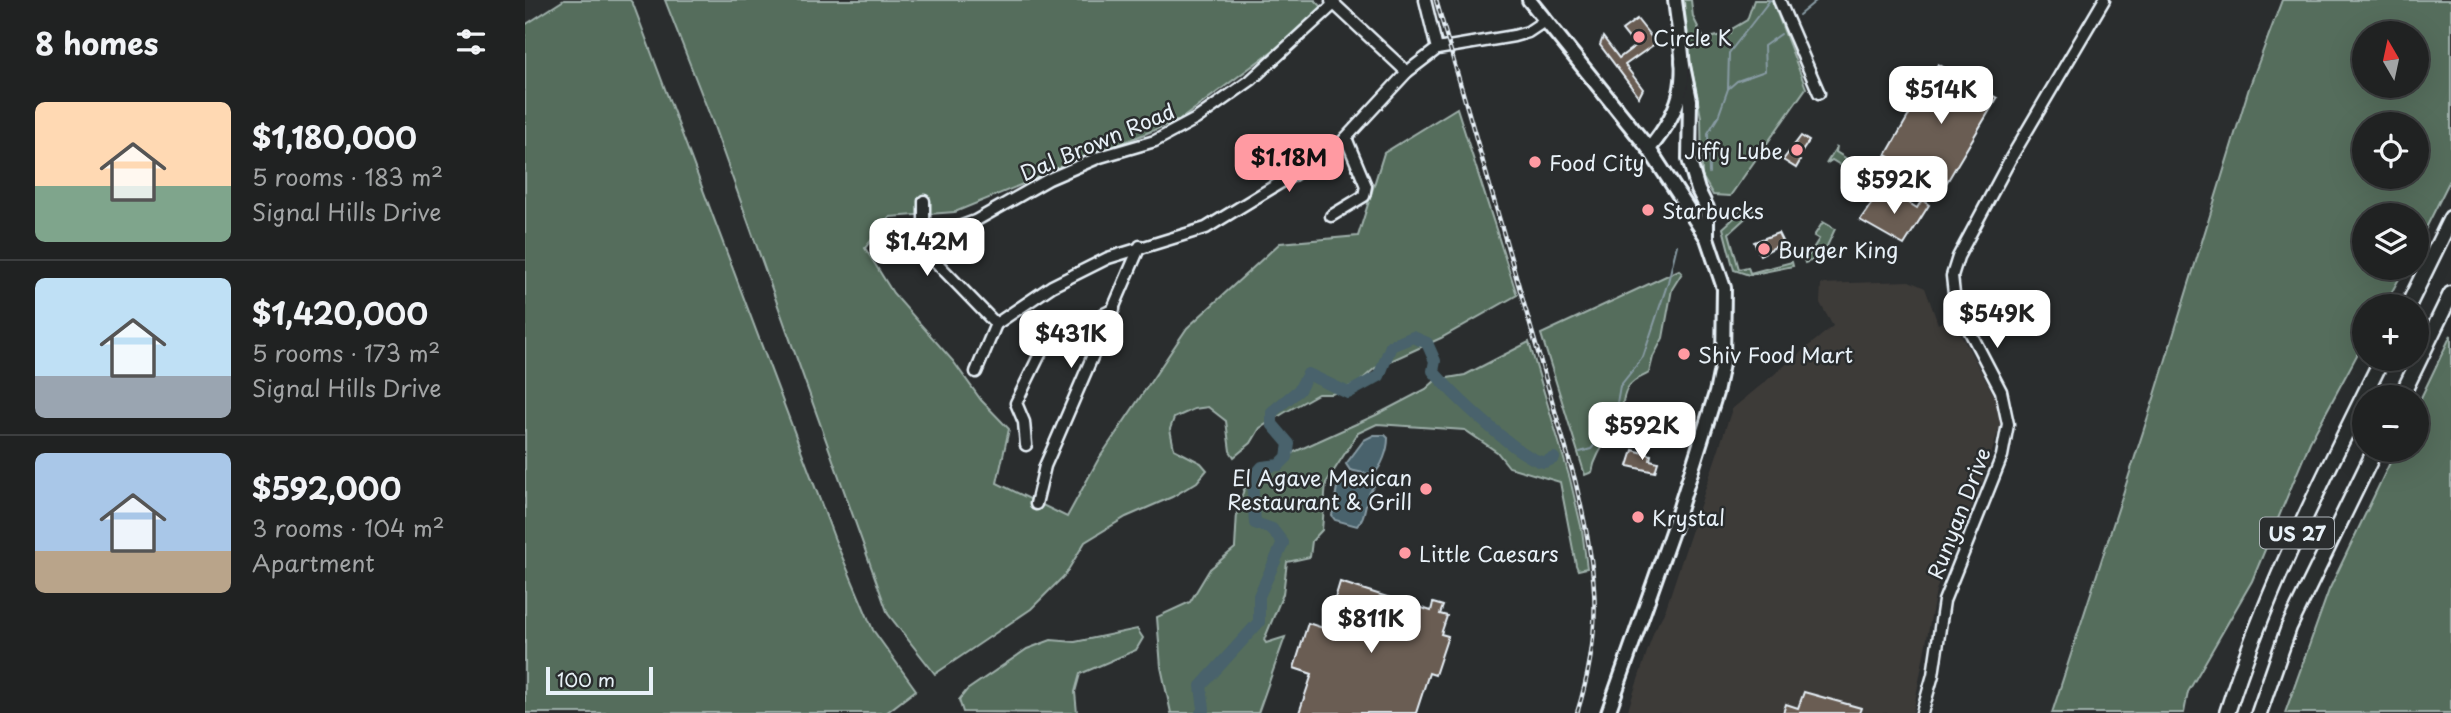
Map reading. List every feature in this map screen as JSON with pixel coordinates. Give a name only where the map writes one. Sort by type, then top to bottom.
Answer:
[{"type":"highway","points":[[2414,294],[2451,218]]},
{"type":"highway","points":[[2407,385],[2451,295]]},
{"type":"highway","name":"US 27","points":[[2227,713],[2249,646],[2279,571],[2376,371]]},
{"type":"highway","name":"US 27","points":[[2259,713],[2289,627],[2369,462]]},
{"type":"main road","points":[[1529,0],[1649,149],[1707,238],[1724,288],[1723,359],[1716,393],[1676,520],[1608,713]]},
{"type":"main road","points":[[1675,0],[1682,61],[1690,100],[1689,159],[1698,190],[1707,208],[1707,238]]},
{"type":"main road","points":[[1649,149],[1666,129],[1679,101],[1682,61]]},
{"type":"street","points":[[1425,0],[1437,50]]},
{"type":"street","points":[[1779,0],[1819,93]]},
{"type":"street","name":"Runyan Drive","points":[[1922,713],[1933,676],[1944,601],[2002,456],[2008,424],[2001,391],[1955,303],[1952,276],[1958,257],[2011,158],[2104,0]]},
{"type":"street","points":[[1332,2],[1406,72]]},
{"type":"street","name":"Dal Brown Road","points":[[932,248],[935,239],[948,231],[975,221],[1049,179],[1100,157],[1156,141],[1196,119],[1251,80],[1332,2]]},
{"type":"street","points":[[976,372],[996,324],[1052,286],[1108,258],[1140,246],[1186,236],[1206,228],[1311,164],[1346,138],[1406,72],[1437,50],[1514,36],[1528,32],[1546,20]]},
{"type":"street","points":[[1331,216],[1364,197],[1366,187],[1346,138]]},
{"type":"street","points":[[924,201],[924,235],[932,248],[934,260],[996,324]]},
{"type":"street","points":[[1037,504],[1045,466],[1140,246]]},
{"type":"street","points":[[1026,445],[1024,422],[1016,402],[1045,344],[1114,309]]},
{"type":"shaded area","points":[[1909,281],[1925,288],[1938,324],[1951,317],[2000,406],[2000,426],[1983,480],[1936,590],[1913,713],[1627,713],[1654,631],[1665,611],[1732,409],[1833,326],[1820,303],[1821,284]]},
{"type":"green space","points":[[564,0],[630,0],[633,4],[835,540],[873,630],[916,690],[886,713],[525,713],[525,25]]},
{"type":"green space","points":[[665,0],[1315,0],[1326,11],[1181,119],[955,212],[890,217],[865,248],[893,293],[953,361],[981,400],[1009,429],[997,483],[1067,517],[1098,460],[1187,328],[1280,243],[1358,236],[1384,153],[1457,108],[1517,295],[1441,338],[1375,368],[1358,383],[1332,394],[1318,394],[1284,413],[1260,428],[1251,443],[1234,457],[1230,451],[1226,421],[1208,407],[1194,409],[1174,418],[1170,429],[1174,449],[1201,463],[1207,470],[1197,482],[1172,497],[1126,517],[1085,542],[1065,575],[1031,609],[935,674],[888,614],[711,118]]},
{"type":"green space","points":[[1684,0],[1691,0],[1693,17],[1704,39],[1731,33],[1732,29],[1747,20],[1754,0],[1772,0],[1806,88],[1730,196],[1713,195],[1702,176],[1701,117],[1688,49]]},
{"type":"green space","points":[[2282,0],[2451,0],[2451,178],[2429,222],[2429,203],[2352,203],[2352,280],[2398,280],[2391,294],[2352,294],[2352,364],[2310,442],[2252,581],[2188,692],[2184,713],[2052,713],[2155,395],[2249,88]]},
{"type":"green space","points":[[1837,146],[1836,152],[1865,170],[1869,166],[1873,169],[1863,185],[1860,184],[1863,179],[1832,160],[1826,164]]},
{"type":"green space","points":[[1754,209],[1755,215],[1751,213],[1729,233],[1739,269],[1748,267],[1750,273],[1792,262],[1793,266],[1749,275],[1734,270],[1723,228],[1743,210]]},
{"type":"green space","points":[[1823,222],[1835,229],[1822,257],[1805,263],[1803,255],[1809,255],[1819,239],[1814,236]]},
{"type":"green space","points":[[1679,270],[1682,273],[1672,289],[1663,338],[1653,357],[1649,373],[1634,381],[1627,389],[1617,424],[1597,457],[1592,472],[1585,475],[1541,334]]},
{"type":"green space","points":[[2451,335],[2451,713],[2285,713],[2329,590],[2390,462],[2429,462],[2427,385]]},
{"type":"green space","points":[[1529,342],[1570,479],[1582,530],[1587,568],[1578,570],[1576,565],[1560,482],[1509,467],[1497,452],[1465,430],[1377,424],[1358,433],[1326,483],[1322,530],[1312,541],[1310,557],[1287,562],[1283,594],[1264,640],[1266,643],[1285,637],[1258,713],[1171,713],[1161,667],[1157,617],[1190,602],[1210,569],[1235,548],[1237,512],[1244,489],[1268,471],[1283,467],[1294,452],[1376,415],[1426,389],[1436,380],[1465,375]]},
{"type":"green space","points":[[1137,629],[1143,638],[1136,650],[1080,674],[1075,692],[1077,713],[963,712],[959,700],[967,690],[1027,649],[1051,640],[1075,642]]},
{"type":"water","points":[[1374,435],[1385,435],[1388,438],[1386,453],[1379,468],[1373,475],[1350,470],[1346,464],[1364,440]]},
{"type":"water","points":[[1343,478],[1374,486],[1357,526],[1335,520],[1332,516],[1338,481]]},
{"type":"building","points":[[1637,19],[1656,43],[1625,65],[1643,89],[1639,97],[1600,45],[1603,37],[1619,58],[1635,46],[1622,30]]},
{"type":"building","points":[[1938,64],[1997,98],[1944,187],[1886,155]]},
{"type":"building","name":"Jiffy Lube","points":[[1801,136],[1809,141],[1797,159],[1800,161],[1796,168],[1783,160]]},
{"type":"building","points":[[1883,187],[1917,208],[1922,200],[1929,205],[1904,245],[1860,220]]},
{"type":"building","name":"Burger King","points":[[1778,233],[1783,243],[1760,255],[1754,242]]},
{"type":"building","points":[[1633,450],[1651,455],[1650,460],[1658,462],[1655,472],[1628,466]]},
{"type":"building","points":[[1340,582],[1431,611],[1433,603],[1443,606],[1440,614],[1447,616],[1441,634],[1448,636],[1435,675],[1429,673],[1416,713],[1299,713],[1312,674],[1294,668],[1308,623],[1326,629]]},
{"type":"building","points":[[1804,692],[1861,708],[1859,713],[1783,713],[1786,704],[1798,708]]},
{"type":"waterway","points":[[1709,173],[1708,133],[1718,117],[1728,89],[1729,53],[1770,0]]},
{"type":"waterway","points":[[1799,15],[1817,0]]},
{"type":"waterway","points":[[1729,88],[1737,81],[1765,71],[1764,46],[1781,34]]},
{"type":"waterway","points":[[1580,452],[1591,449],[1604,434],[1615,415],[1620,386],[1643,357],[1668,282],[1677,245]]},
{"type":"waterway","points":[[1201,713],[1204,709],[1201,686],[1259,622],[1259,596],[1283,543],[1272,529],[1255,523],[1252,479],[1262,467],[1279,465],[1287,457],[1289,444],[1272,424],[1272,412],[1299,390],[1308,374],[1348,393],[1379,376],[1391,346],[1413,337],[1427,343],[1435,361],[1433,371],[1503,438],[1533,459],[1544,462],[1554,458]]},
{"type":"railway","points":[[1436,0],[1575,480],[1588,541],[1594,624],[1586,681],[1577,713]]},
{"type":"place","name":"Circle K","points":[[1639,37]]},
{"type":"place","name":"Jiffy Lube","points":[[1797,150]]},
{"type":"place","name":"Food City","points":[[1535,162]]},
{"type":"place","name":"Starbucks","points":[[1648,210]]},
{"type":"place","name":"Burger King","points":[[1764,249]]},
{"type":"place","name":"Shiv Food Mart","points":[[1684,354]]},
{"type":"place","name":"El Agave Mexican Restaurant & Grill","points":[[1426,489]]},
{"type":"place","name":"Krystal","points":[[1638,517]]},
{"type":"place","name":"Little Caesars","points":[[1405,553]]}]
